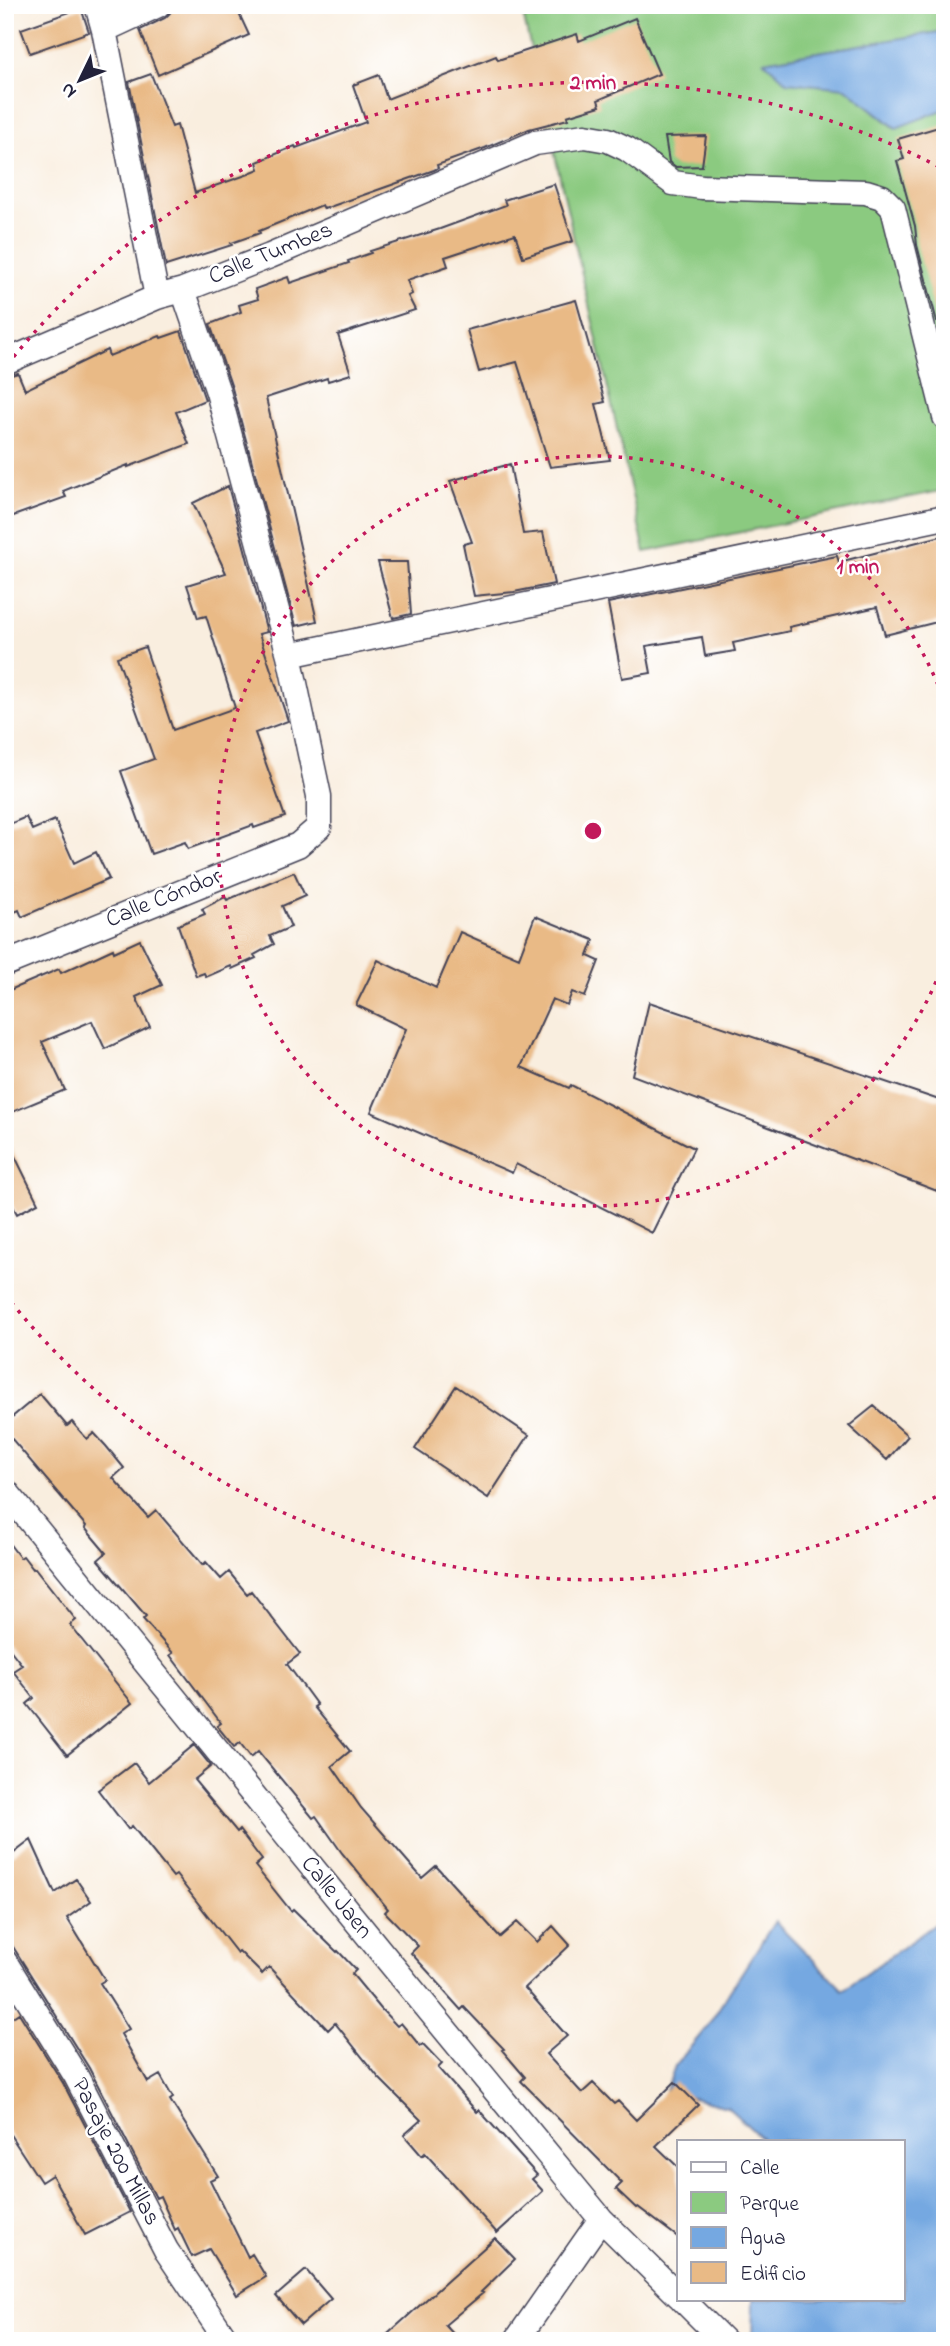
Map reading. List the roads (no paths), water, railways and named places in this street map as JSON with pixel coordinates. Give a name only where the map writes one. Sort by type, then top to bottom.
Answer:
[{"type":"street","points":[[97,5],[158,298]]},
{"type":"street","points":[[104,30],[158,5]]},
{"type":"street","name":"Calle Tumbes","points":[[5,362],[535,143],[585,136],[608,140],[627,149],[673,183],[702,187],[866,192],[882,197],[893,208],[945,417]]},
{"type":"street","points":[[183,290],[218,392],[289,654],[945,517]]},
{"type":"street","name":"Calle Cóndor","points":[[5,964],[298,845],[319,827],[319,796],[289,654]]},
{"type":"street","name":"Calle Jaen","points":[[6,1493],[601,2219],[677,2294]]},
{"type":"street","name":"Pasaje 200 Millas","points":[[5,1962],[76,2076],[166,2250],[227,2341]]},
{"type":"street","points":[[516,2341],[601,2219]]},
{"type":"street","name":"Calle Jaen","points":[[683,2300],[724,2341]]},
{"type":"water","points":[[945,31],[945,109],[896,128],[846,88],[787,82],[764,61]]},
{"type":"water","points":[[945,1917],[945,2341],[752,2341],[753,2300],[904,2300],[904,2140],[764,2140],[727,2107],[666,2091],[675,2066],[707,2027],[775,1921],[843,1990]]}]
